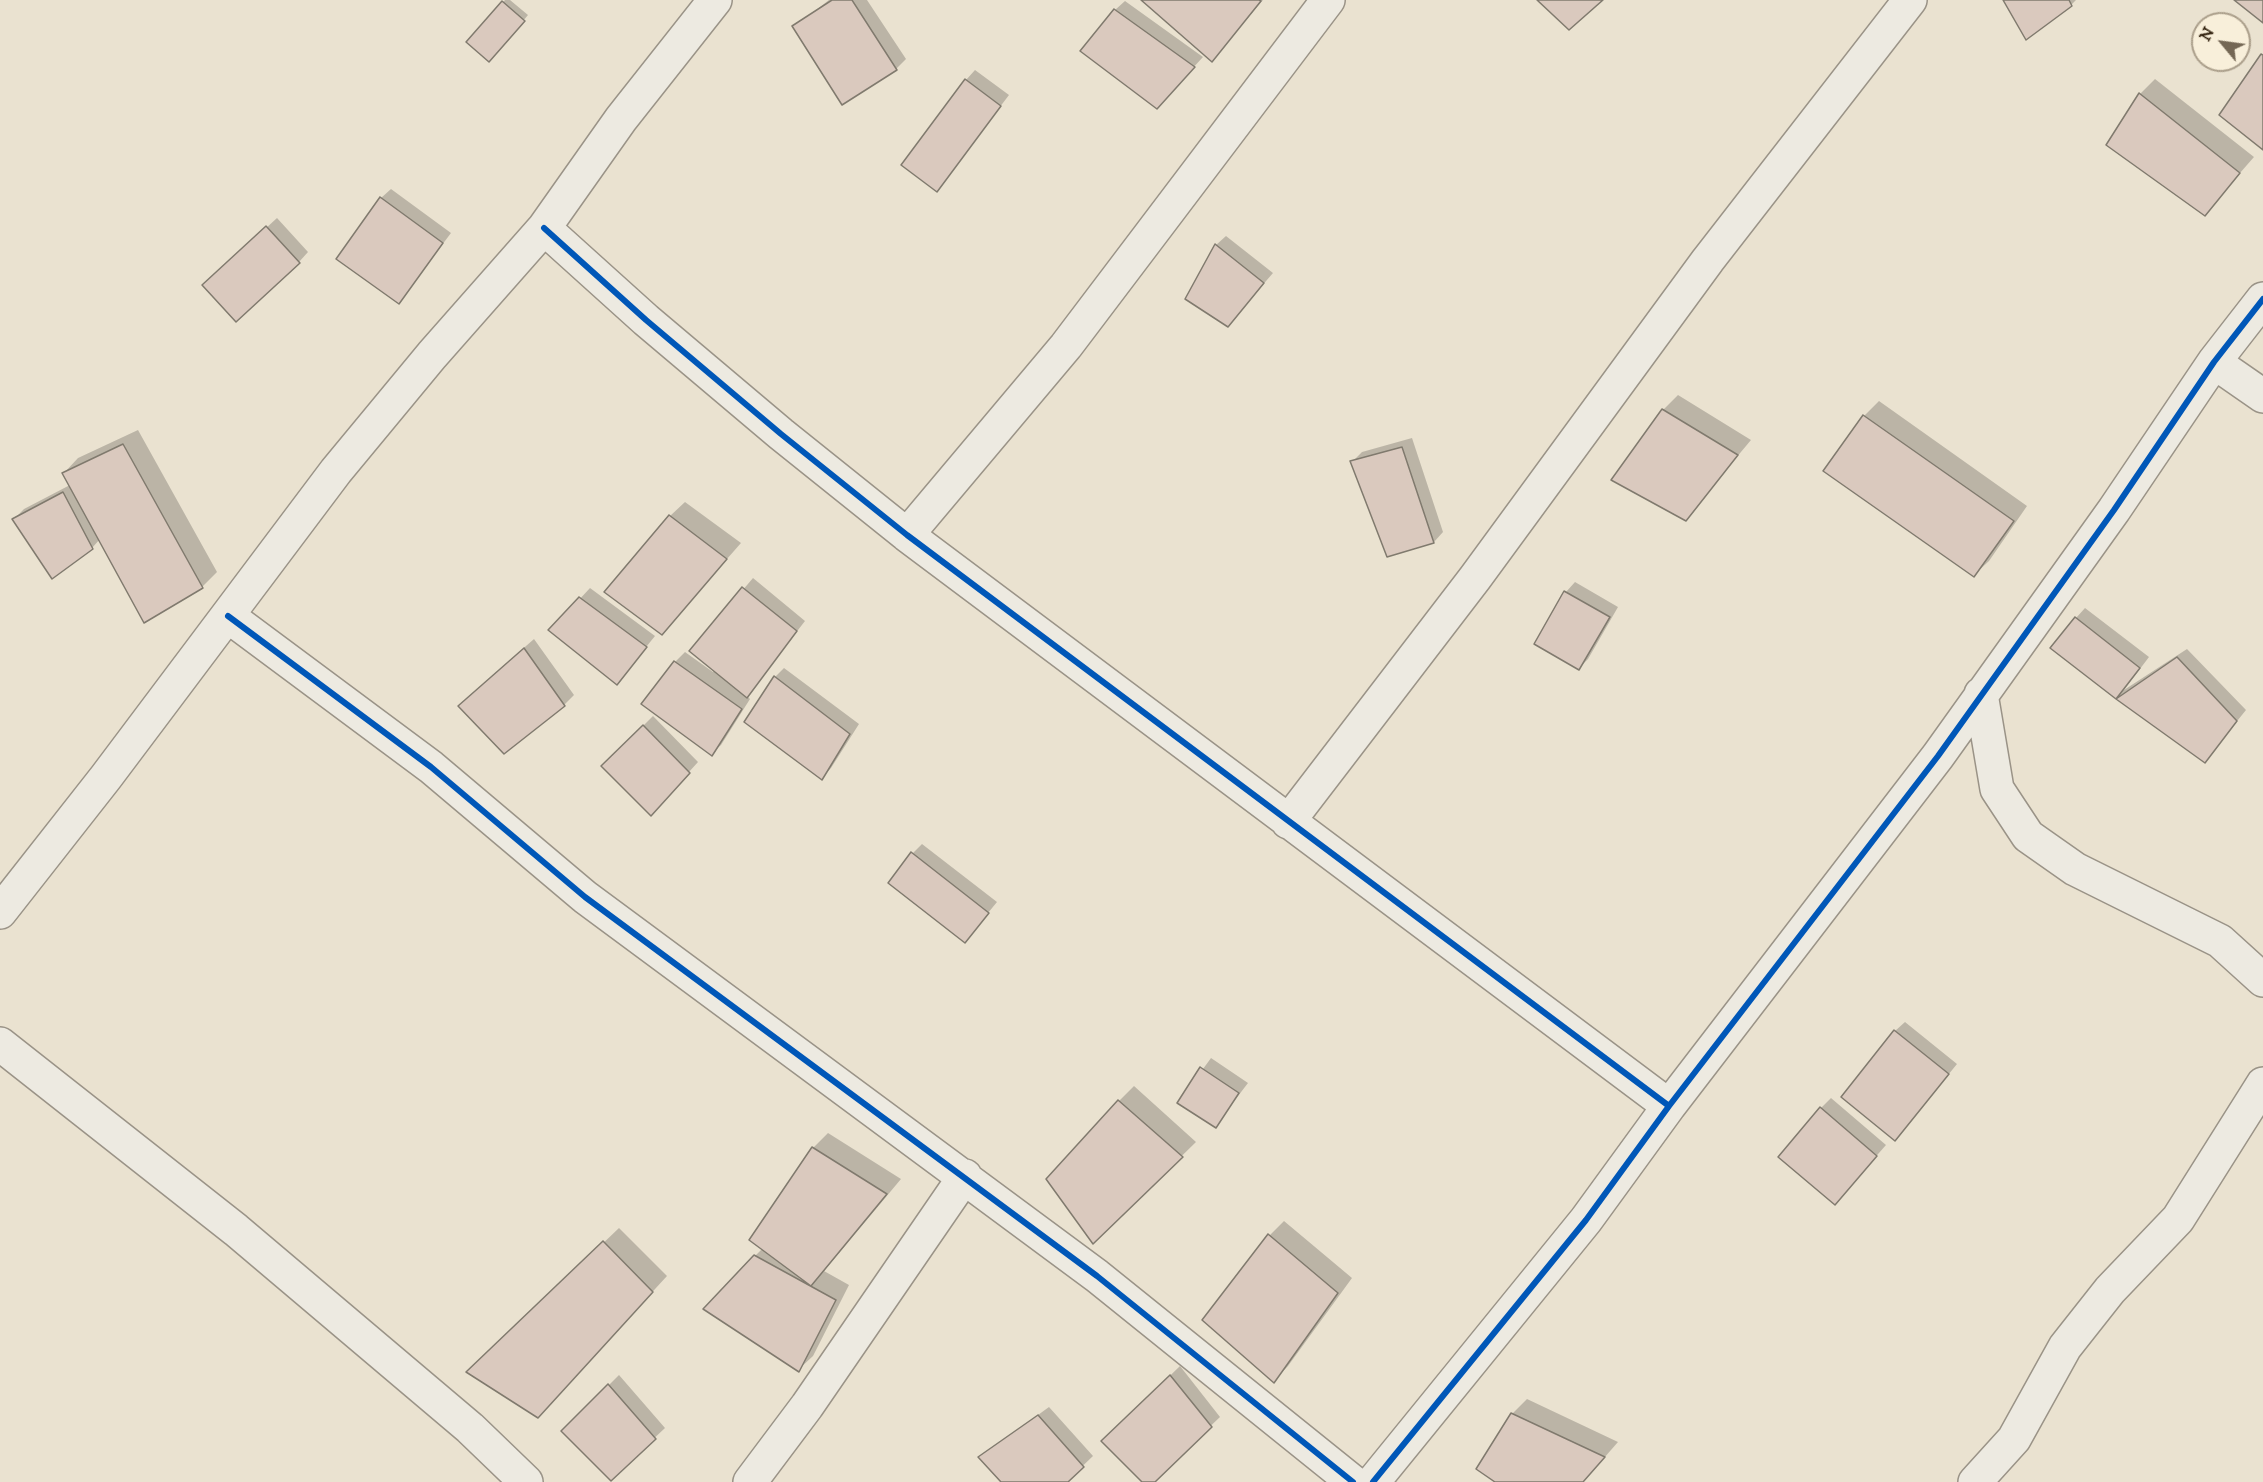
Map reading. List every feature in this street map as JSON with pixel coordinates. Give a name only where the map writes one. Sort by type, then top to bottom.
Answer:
[{"type":"street","points":[[0,912],[228,616],[336,471],[432,355],[544,228],[621,119],[715,0]]},
{"type":"street","points":[[907,535],[1066,346],[1328,0]]},
{"type":"street","points":[[1288,822],[1468,588],[1708,260],[1910,0]]},
{"type":"street","points":[[544,228],[646,320],[781,434],[907,535],[1669,1106]]},
{"type":"street","points":[[1373,1482],[1586,1220],[1669,1106],[1938,756],[2114,510],[2214,362],[2263,299]]},
{"type":"street","points":[[2214,362],[2263,396]]},
{"type":"street","points":[[228,616],[431,767],[585,897],[965,1176],[1125,1298],[1353,1482]]},
{"type":"street","points":[[1981,694],[1998,789],[2028,836],[2075,869],[2220,941],[2263,980]]},
{"type":"street","points":[[0,1044],[236,1230],[470,1428],[526,1482]]},
{"type":"street","points":[[1975,1482],[2014,1439],[2065,1347],[2110,1290],[2178,1219],[2263,1084]]},
{"type":"street","points":[[750,1482],[807,1406],[965,1176]]},
{"type":"building","points":[[832,0],[852,0],[897,70],[842,105],[792,26]]},
{"type":"building","points":[[1141,0],[1259,0],[1261,1],[1212,62]]},
{"type":"building","points":[[1537,0],[1603,0],[1569,30]]},
{"type":"building","points":[[2003,0],[2069,0],[2072,6],[2026,40]]},
{"type":"building","points":[[2234,0],[2263,0],[2263,23]]},
{"type":"building","points":[[502,1],[525,21],[489,62],[466,42]]},
{"type":"building","points":[[1114,9],[1195,67],[1157,109],[1080,51]]},
{"type":"building","points":[[2261,54],[2263,55],[2263,150],[2219,115],[2249,72],[2251,72]]},
{"type":"building","points":[[965,79],[1001,106],[937,192],[901,165]]},
{"type":"building","points":[[2139,93],[2240,173],[2205,216],[2106,145]]},
{"type":"building","points":[[380,197],[443,243],[399,304],[336,259]]},
{"type":"building","points":[[266,226],[300,263],[236,322],[202,285]]},
{"type":"building","points":[[1215,244],[1264,283],[1228,327],[1185,299]]},
{"type":"building","points":[[1662,409],[1738,455],[1686,521],[1611,480]]},
{"type":"building","points":[[1863,415],[2014,521],[1974,577],[1823,471]]},
{"type":"building","points":[[123,444],[203,588],[144,623],[62,473]]},
{"type":"building","points":[[1402,447],[1434,543],[1387,557],[1350,461]]},
{"type":"building","points":[[63,492],[93,549],[52,579],[12,519]]},
{"type":"building","points":[[669,515],[727,559],[662,635],[604,592]]},
{"type":"building","points":[[742,587],[797,631],[747,698],[689,651]]},
{"type":"building","points":[[1564,591],[1610,617],[1579,670],[1534,644]]},
{"type":"building","points":[[579,597],[647,647],[617,685],[548,630]]},
{"type":"building","points":[[2075,617],[2140,668],[2116,699],[2050,648]]},
{"type":"building","points":[[524,648],[565,706],[504,754],[458,706]]},
{"type":"building","points":[[2177,657],[2237,721],[2205,763],[2116,699]]},
{"type":"building","points":[[674,661],[742,709],[712,756],[641,704]]},
{"type":"building","points":[[774,676],[850,734],[822,780],[744,722]]},
{"type":"building","points":[[643,725],[690,773],[651,816],[601,766]]},
{"type":"building","points":[[911,852],[989,913],[965,943],[888,883]]},
{"type":"building","points":[[1894,1030],[1949,1074],[1895,1141],[1841,1097]]},
{"type":"building","points":[[1200,1067],[1239,1093],[1216,1128],[1177,1103]]},
{"type":"building","points":[[1118,1100],[1183,1157],[1093,1244],[1046,1179]]},
{"type":"building","points":[[1820,1107],[1877,1156],[1835,1205],[1778,1157]]},
{"type":"building","points":[[812,1147],[887,1194],[811,1286],[749,1240]]},
{"type":"building","points":[[1268,1234],[1338,1293],[1274,1383],[1202,1320]]},
{"type":"building","points":[[603,1241],[653,1292],[538,1418],[466,1372]]},
{"type":"building","points":[[754,1255],[836,1300],[799,1372],[703,1309]]},
{"type":"building","points":[[1170,1375],[1212,1427],[1155,1482],[1142,1482],[1101,1441]]},
{"type":"building","points":[[608,1384],[656,1439],[611,1481],[561,1431]]},
{"type":"building","points":[[1511,1413],[1605,1457],[1583,1482],[1495,1482],[1476,1469]]},
{"type":"building","points":[[1038,1415],[1084,1467],[1068,1482],[1001,1482],[978,1457]]},
{"type":"cycle path","points":[[544,228],[646,320],[781,434],[907,535],[1669,1106]]},
{"type":"cycle path","points":[[1373,1482],[1586,1220],[1669,1106],[1938,756],[2114,510],[2214,362],[2263,299]]},
{"type":"cycle path","points":[[228,616],[431,767],[585,897],[1097,1276],[1353,1482]]}]
